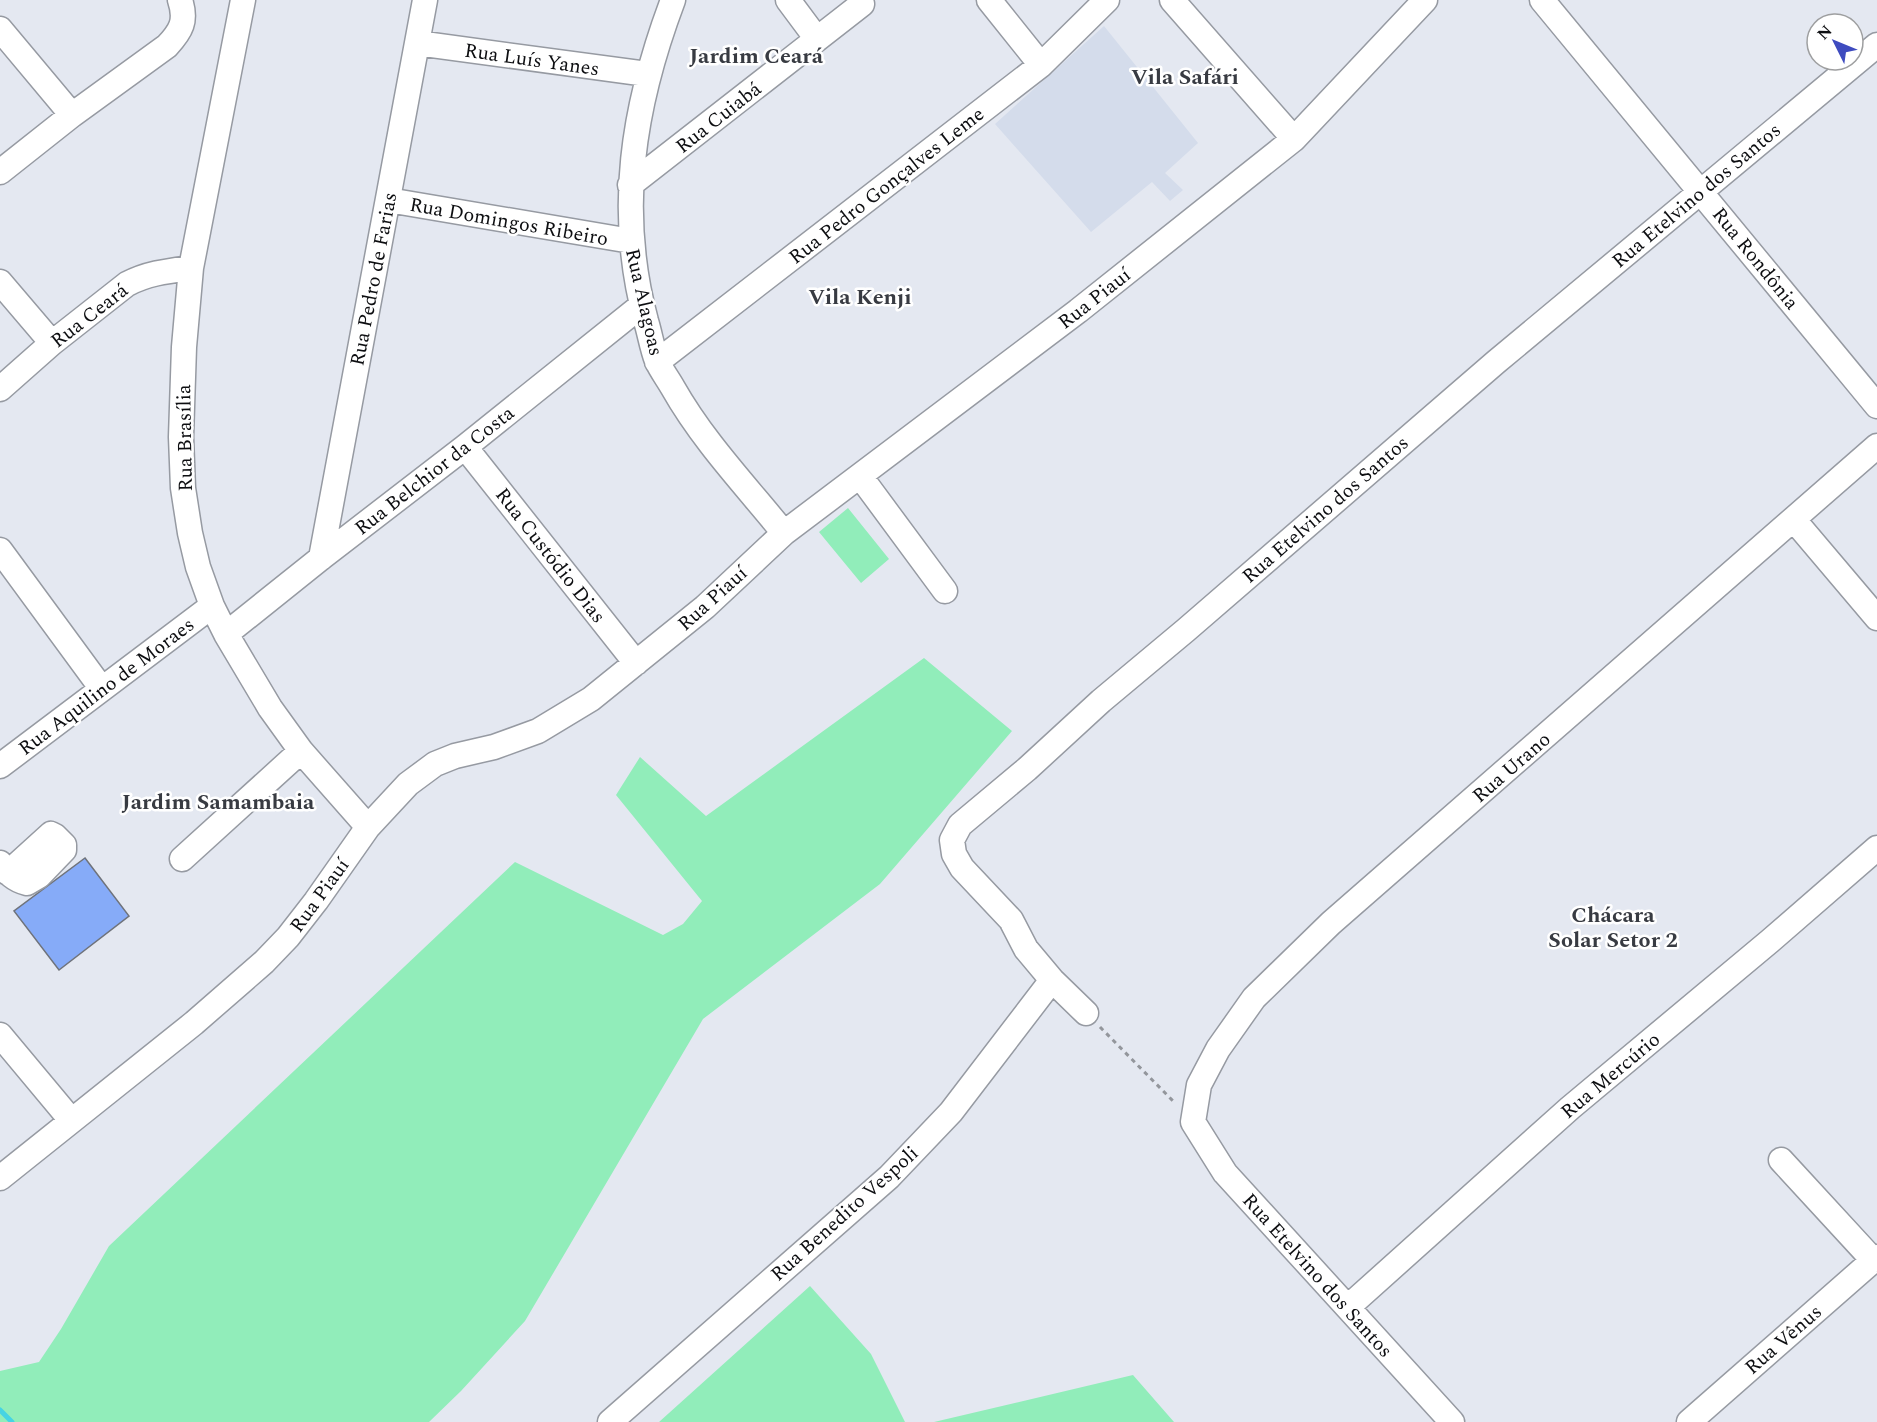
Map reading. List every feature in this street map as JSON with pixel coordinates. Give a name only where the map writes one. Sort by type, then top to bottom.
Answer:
[{"type":"street","points":[[0,172],[72,115],[167,46],[177,35],[183,22],[184,10],[180,0]]},
{"type":"street","name":"Rua Brasília","points":[[243,0],[191,268],[181,437],[183,488],[198,567],[212,606],[226,634],[270,708],[301,751],[368,827]]},
{"type":"street","name":"Rua Pedro de Farias","points":[[321,558],[425,0]]},
{"type":"street","name":"Rua Alagoas","points":[[673,0],[648,74],[640,107],[630,185],[631,241],[642,305],[657,362],[684,407],[784,533]]},
{"type":"street","points":[[788,0],[817,39]]},
{"type":"street","points":[[989,0],[1041,65]]},
{"type":"street","name":"Rua Pedro Gonçalves Leme","points":[[657,362],[1041,65],[1107,0]]},
{"type":"street","points":[[1172,0],[1294,139]]},
{"type":"street","name":"Rua Piauí","points":[[0,1178],[194,1023],[264,962],[316,902],[368,827],[408,784],[435,764],[455,756],[494,747],[538,730],[591,699],[705,607],[784,533],[1078,311],[1294,139],[1425,0]]},
{"type":"street","name":"Rua Rondônia","points":[[1542,0],[1877,406]]},
{"type":"street","name":"Rua Cuiabá","points":[[630,185],[862,4]]},
{"type":"street","points":[[0,29],[72,115]]},
{"type":"street","name":"Rua Luís Yanes","points":[[417,43],[648,74]]},
{"type":"street","name":"Rua Etelvino dos Santos","points":[[1086,1013],[1052,980],[1026,949],[1011,920],[962,868],[954,854],[952,840],[960,825],[1027,769],[1101,700],[1186,630],[1496,362],[1877,45]]},
{"type":"street","name":"Rua Domingos Ribeiro","points":[[388,200],[631,241]]},
{"type":"street","name":"Rua Ceará","points":[[0,389],[127,284],[156,273],[191,268]]},
{"type":"street","points":[[0,282],[52,344]]},
{"type":"street","name":"Rua Belchior da Costa","points":[[226,634],[642,305]]},
{"type":"street","name":"Rua Urano","points":[[1193,1122],[1199,1085],[1218,1049],[1254,998],[1332,923],[1877,446]]},
{"type":"street","name":"Rua Custódio Dias","points":[[465,447],[636,663]]},
{"type":"street","points":[[860,476],[945,591]]},
{"type":"street","points":[[1794,520],[1877,618]]},
{"type":"street","points":[[0,550],[102,689]]},
{"type":"street","name":"Rua Aquilino de Moraes","points":[[0,766],[212,606]]},
{"type":"street","points":[[182,859],[301,751]]},
{"type":"street","name":"Rua Mercúrio","points":[[1348,1307],[1570,1108],[1761,949],[1877,848]]},
{"type":"street","name":"Rua Benedito Vespoli","points":[[610,1422],[890,1177],[951,1112],[1052,980]]},
{"type":"street","points":[[0,1035],[71,1120]]},
{"type":"street","name":"Rua Etelvino dos Santos","points":[[1193,1122],[1225,1173],[1452,1422]]},
{"type":"street","points":[[1781,1160],[1875,1258]]},
{"type":"street","name":"Rua Vênus","points":[[1689,1422],[1875,1258]]},
{"type":"path","points":[[1086,1013],[1193,1122]]},
{"type":"shaded area","points":[[1104,26],[1198,143],[1165,173],[1183,190],[1170,201],[1152,182],[1091,232],[995,124]]},
{"type":"green space","points":[[848,508],[889,559],[861,583],[819,532]]},
{"type":"green space","points":[[924,658],[1012,731],[880,884],[703,1019],[525,1321],[461,1391],[429,1422],[0,1422],[0,1371],[39,1362],[109,1246],[515,862],[663,935],[683,924],[702,901],[616,795],[640,757],[706,816]]},
{"type":"green space","points":[[810,1286],[871,1354],[905,1422],[659,1422]]},
{"type":"green space","points":[[1133,1375],[1174,1422],[934,1422]]},
{"type":"building","points":[[85,858],[129,916],[59,970],[14,911]]},
{"type":"waterway","points":[[0,1410],[12,1422]]},
{"type":"district","name":"Jardim Ceará","points":[[756,55]]},
{"type":"district","name":"Vila Safári","points":[[1185,76]]},
{"type":"district","name":"Vila Kenji","points":[[860,296]]},
{"type":"district","name":"Jardim Samambaia","points":[[218,801]]},
{"type":"district","name":"Chácara Solar Setor 2","points":[[1613,926]]}]
